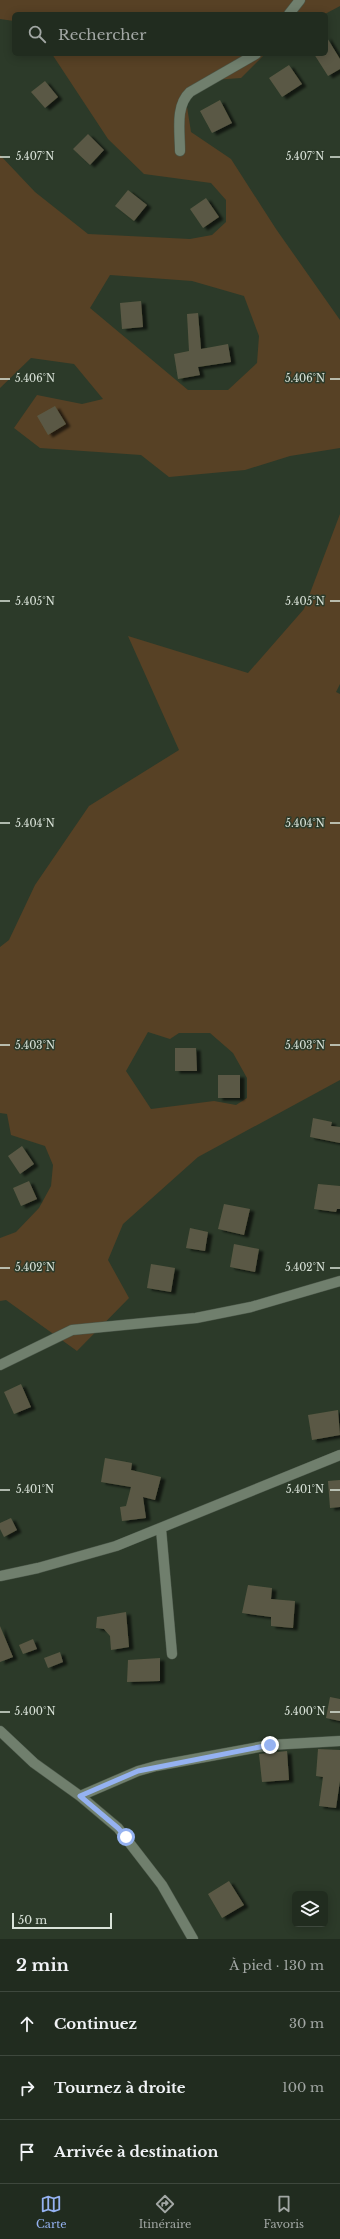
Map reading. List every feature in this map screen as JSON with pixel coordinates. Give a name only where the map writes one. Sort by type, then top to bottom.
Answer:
[{"type":"street","points":[[291,12],[300,0]]},
{"type":"street","points":[[180,151],[180,106],[183,99],[190,92],[253,56]]},
{"type":"street","points":[[0,1365],[72,1330],[196,1318],[250,1307],[340,1281]]},
{"type":"street","points":[[0,1576],[38,1568],[108,1548],[162,1529],[340,1455]]},
{"type":"street","points":[[162,1529],[172,1654]]},
{"type":"street","points":[[0,1731],[34,1763],[80,1796],[118,1828],[162,1885],[193,1939]]},
{"type":"street","points":[[80,1796],[138,1771],[156,1766],[270,1745],[340,1741]]},
{"type":"shaded area","points":[[0,0],[340,0],[340,6],[328,12],[12,12],[12,21],[0,19]]},
{"type":"shaded area","points":[[53,56],[263,56],[241,78],[199,81],[185,94],[191,132],[231,159],[276,229],[340,320],[340,448],[290,456],[245,470],[169,477],[141,455],[40,448],[14,428],[37,395],[82,404],[103,399],[74,364],[31,358],[0,388],[0,155],[35,192],[88,234],[190,239],[212,235],[226,222],[226,200],[211,183],[144,174],[108,139]],"holes":[[[110,275],[192,281],[244,296],[259,336],[257,363],[228,390],[188,390],[90,308]]]},
{"type":"shaded area","points":[[340,514],[340,684],[336,692],[340,694],[340,1080],[198,1157],[123,1224],[108,1260],[129,1298],[77,1351],[6,1300],[0,1301],[0,1238],[16,1232],[39,1208],[51,1186],[53,1165],[45,1146],[11,1135],[7,1114],[0,1113],[0,947],[9,940],[35,885],[89,806],[179,750],[128,636],[248,673],[304,609]],"holes":[[[148,1032],[170,1039],[179,1033],[210,1033],[233,1053],[247,1078],[247,1098],[236,1105],[214,1101],[151,1109],[126,1071]]]},
{"type":"building","points":[[328,39],[340,59],[340,69],[328,76],[315,56],[328,56]]},
{"type":"building","points":[[289,65],[302,84],[282,97],[269,78]]},
{"type":"building","points":[[45,81],[58,97],[45,108],[31,92]]},
{"type":"building","points":[[220,100],[232,123],[212,133],[200,111]]},
{"type":"building","points":[[88,134],[104,150],[90,165],[73,149]]},
{"type":"building","points":[[128,190],[147,205],[134,221],[115,206]]},
{"type":"building","points":[[206,198],[219,217],[203,228],[190,209]]},
{"type":"building","points":[[141,301],[143,327],[122,329],[120,303]]},
{"type":"building","points":[[198,313],[201,349],[228,344],[231,362],[198,367],[200,375],[178,379],[174,354],[189,351],[187,314]]},
{"type":"building","points":[[55,406],[66,424],[48,435],[37,416]]},
{"type":"building","points":[[175,1048],[196,1048],[197,1071],[175,1071]]},
{"type":"building","points":[[218,1075],[240,1075],[240,1098],[218,1098]]},
{"type":"building","points":[[313,1118],[332,1122],[331,1126],[340,1127],[340,1143],[310,1137]]},
{"type":"building","points":[[22,1146],[34,1164],[20,1174],[8,1156]]},
{"type":"building","points":[[29,1181],[37,1199],[21,1206],[13,1188]]},
{"type":"building","points":[[318,1184],[340,1186],[340,1209],[337,1209],[336,1212],[314,1209]]},
{"type":"building","points":[[224,1204],[250,1209],[244,1235],[218,1229]]},
{"type":"building","points":[[190,1228],[208,1232],[205,1251],[186,1248]]},
{"type":"building","points":[[234,1244],[259,1249],[255,1272],[230,1267]]},
{"type":"building","points":[[151,1264],[175,1268],[171,1292],[147,1288]]},
{"type":"building","points":[[21,1384],[31,1407],[14,1414],[4,1392]]},
{"type":"building","points":[[338,1410],[340,1435],[312,1440],[308,1415]]},
{"type":"building","points":[[105,1458],[132,1463],[131,1470],[161,1477],[155,1500],[143,1497],[146,1518],[122,1521],[120,1507],[126,1506],[131,1487],[101,1482]]},
{"type":"building","points":[[340,1480],[340,1507],[330,1508],[328,1481]]},
{"type":"building","points":[[11,1518],[17,1530],[4,1537],[0,1529],[0,1523]]},
{"type":"building","points":[[248,1585],[272,1588],[271,1599],[295,1601],[293,1628],[271,1626],[271,1617],[242,1613]]},
{"type":"building","points":[[126,1612],[129,1647],[111,1650],[110,1636],[104,1629],[96,1628],[97,1617]]},
{"type":"building","points":[[0,1626],[13,1657],[0,1662]]},
{"type":"building","points":[[33,1639],[37,1649],[23,1654],[19,1645]]},
{"type":"building","points":[[60,1652],[63,1662],[48,1668],[44,1658]]},
{"type":"building","points":[[160,1658],[160,1681],[127,1682],[128,1660]]},
{"type":"building","points":[[330,1697],[340,1699],[340,1721],[326,1718]]},
{"type":"building","points":[[318,1749],[340,1750],[340,1781],[336,1808],[319,1806],[323,1777],[316,1776]]},
{"type":"building","points":[[287,1751],[289,1780],[262,1782],[259,1754]]},
{"type":"building","points":[[229,1881],[244,1905],[222,1918],[208,1894]]},
{"type":"route","points":[[126,1837],[118,1828],[80,1796],[138,1771],[156,1766],[270,1745]]}]
